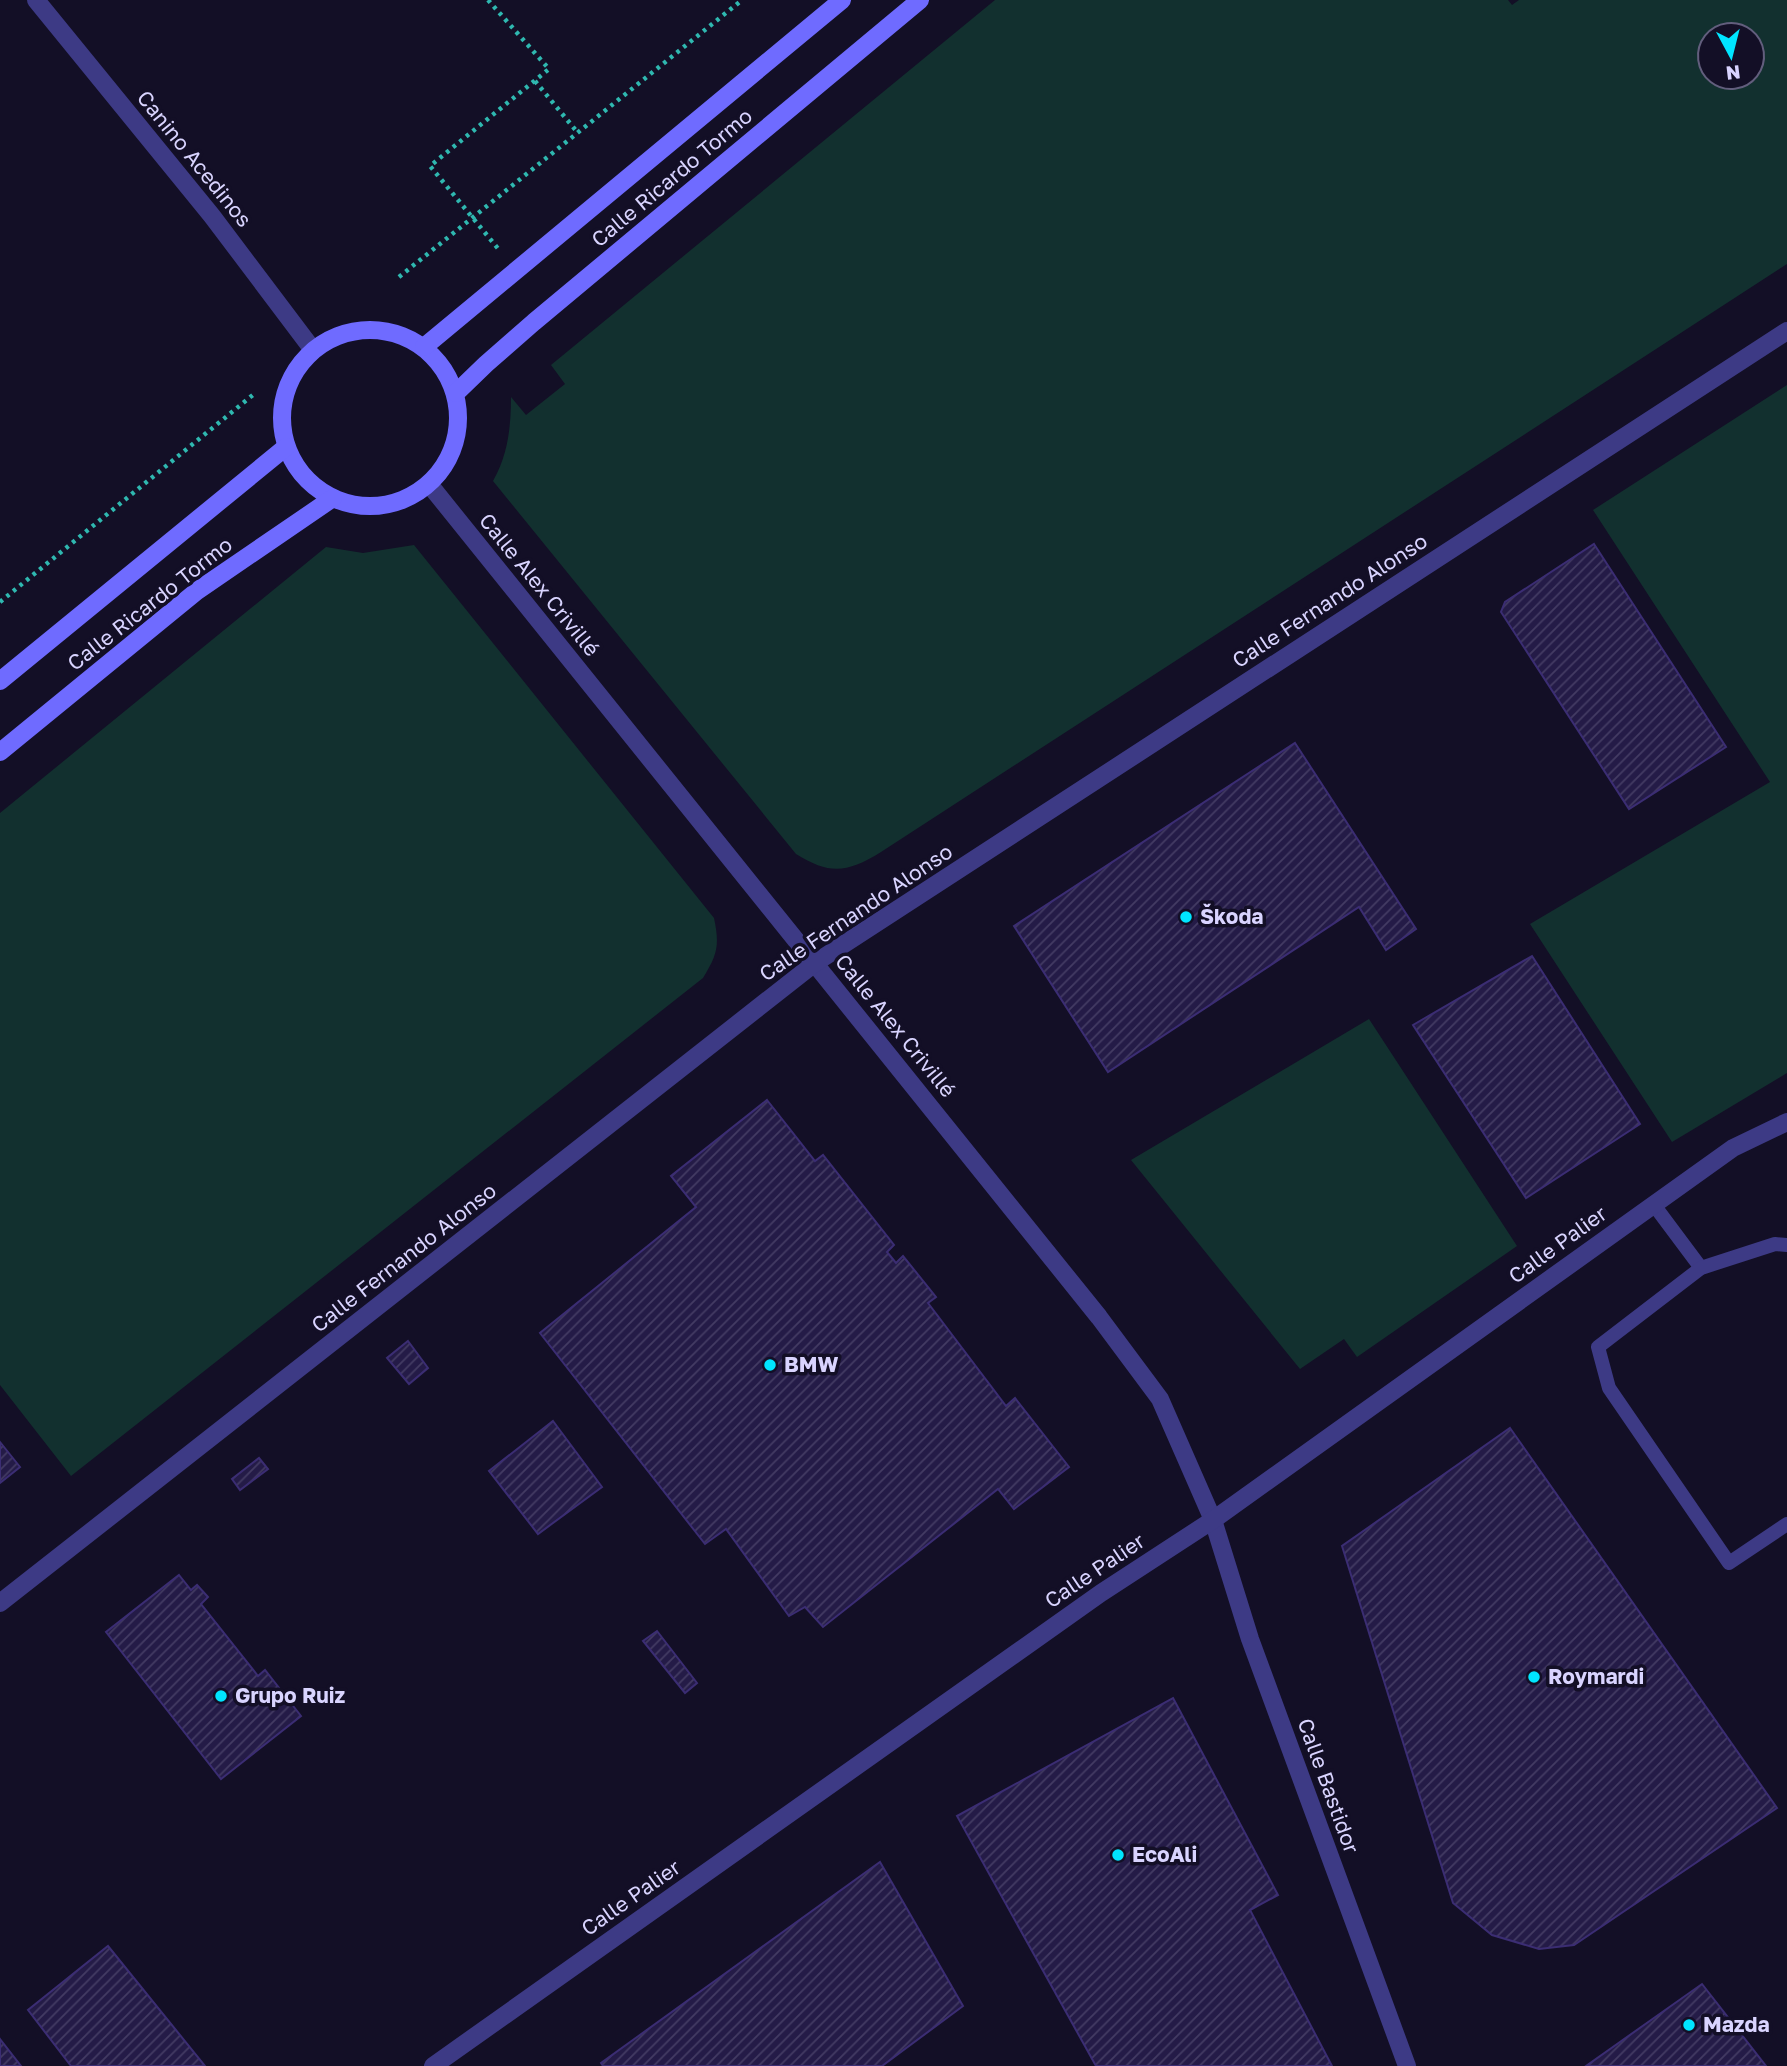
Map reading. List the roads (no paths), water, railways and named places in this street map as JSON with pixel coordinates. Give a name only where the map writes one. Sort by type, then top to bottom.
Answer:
[{"type":"street","name":"Canino Acedinos","points":[[36,0],[220,225],[313,350]]},
{"type":"street","name":"Calle Ricardo Tormo","points":[[424,347],[842,0]]},
{"type":"street","name":"Calle Ricardo Tormo","points":[[456,393],[534,322],[920,0]]},
{"type":"street","points":[[368,329],[397,333],[424,347],[443,368],[456,393],[459,418],[456,442],[445,465],[429,484],[408,498],[383,505],[357,505],[333,498],[313,486],[297,468],[286,447],[281,421],[284,395],[295,370],[313,350],[339,335],[368,329]]},
{"type":"street","name":"Calle Fernando Alonso","points":[[0,1603],[815,964],[1787,331]]},
{"type":"street","name":"Calle Ricardo Tormo","points":[[0,681],[286,447]]},
{"type":"street","name":"Calle Alex Crivillé","points":[[429,484],[1099,1317],[1160,1399],[1213,1520]]},
{"type":"street","name":"Calle Ricardo Tormo","points":[[0,752],[197,591],[333,498]]},
{"type":"street","name":"Calle Palier","points":[[433,2066],[1101,1593],[1213,1520],[1733,1148],[1787,1122]]},
{"type":"street","name":"Calle Bastidor","points":[[1213,1520],[1250,1639],[1407,2066]]},
{"type":"lane","points":[[1654,1205],[1701,1268]]},
{"type":"lane","points":[[1787,1245],[1775,1244],[1701,1268],[1598,1347],[1609,1388],[1729,1563],[1787,1524]]},
{"type":"place","name":"Škoda","points":[[1186,917]]},
{"type":"place","name":"BMW","points":[[770,1365]]},
{"type":"place","name":"Roymardi","points":[[1534,1677]]},
{"type":"place","name":"Grupo Ruiz","points":[[221,1696]]},
{"type":"place","name":"EcoAli","points":[[1118,1855]]},
{"type":"place","name":"Mazda","points":[[1689,2025]]}]
